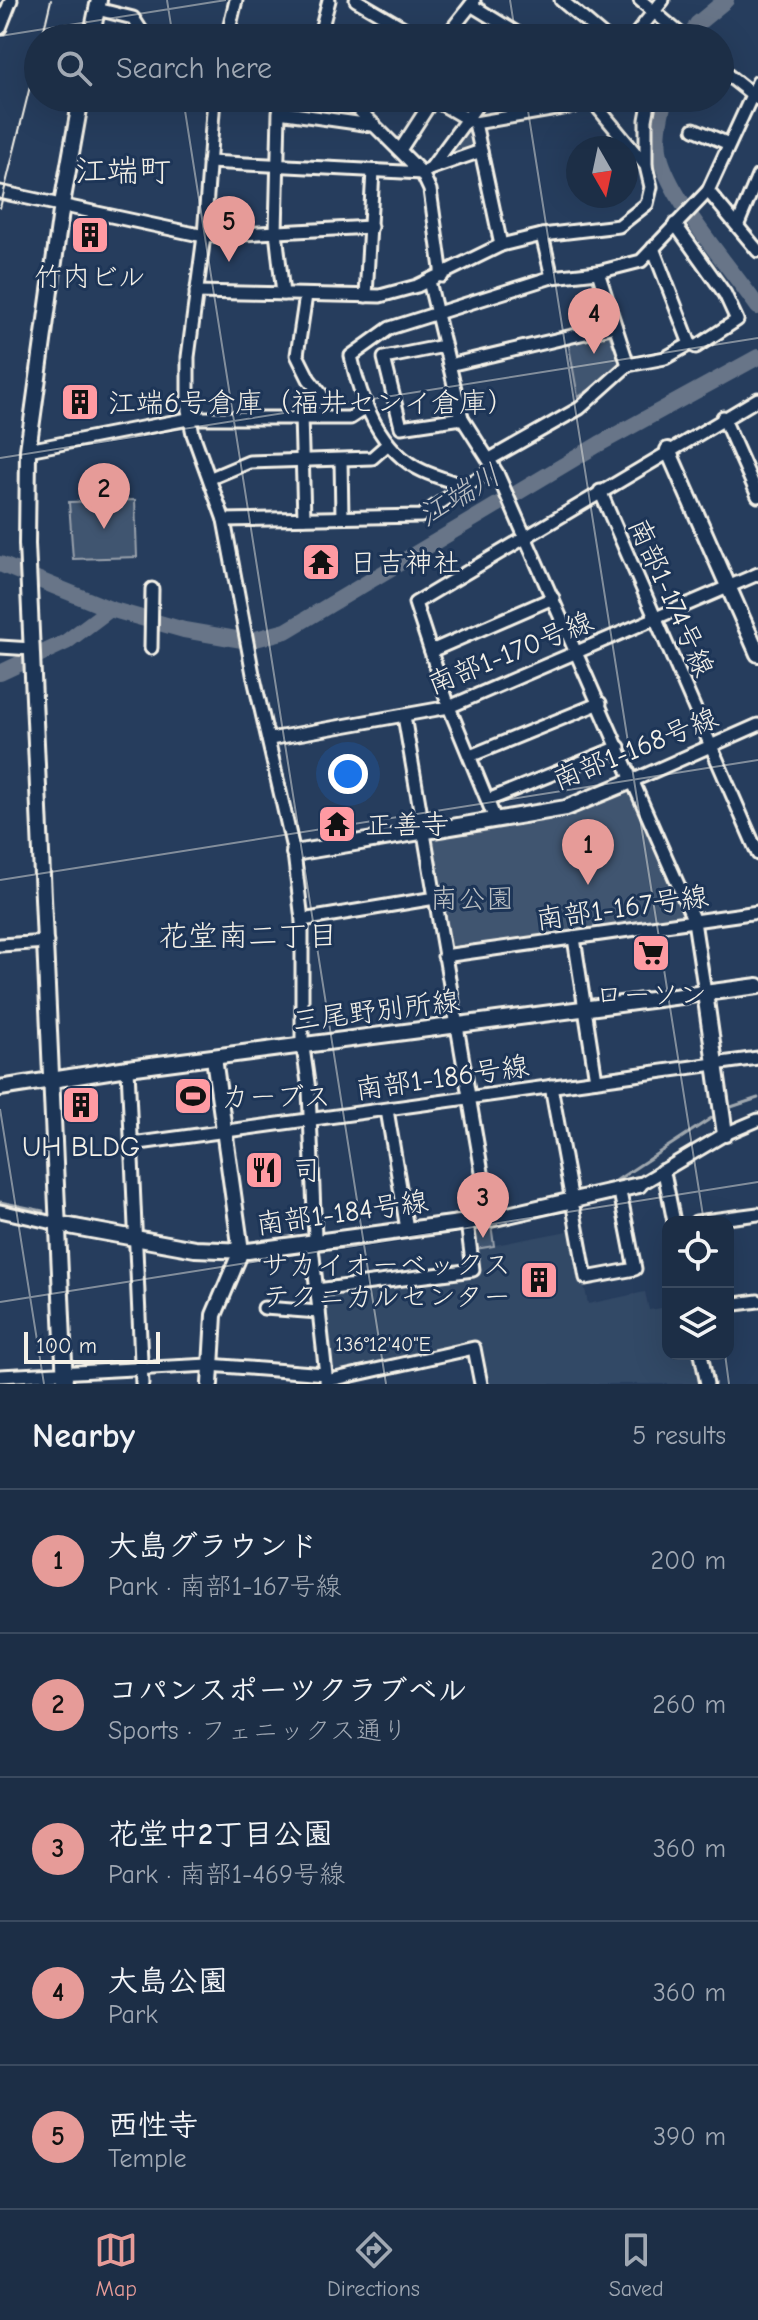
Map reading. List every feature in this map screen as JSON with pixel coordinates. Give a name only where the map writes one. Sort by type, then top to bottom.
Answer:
[{"type":"main road","points":[[65,1378],[27,544],[28,450],[62,204],[78,112]]},
{"type":"main road","points":[[668,450],[758,654]]},
{"type":"main road","name":"南部1-168号線","points":[[294,853],[566,808],[634,780]]},
{"type":"main road","name":"三尾野別所線","points":[[0,1088],[128,1068],[758,986]]},
{"type":"main road","points":[[705,993],[725,1134]]},
{"type":"main road","points":[[210,1384],[214,1315],[241,1251],[214,1058]]},
{"type":"main road","name":"南部1-184号線","points":[[58,1224],[195,1249],[241,1251],[490,1219],[620,1192],[639,1185]]},
{"type":"street","points":[[0,28],[11,0]]},
{"type":"street","points":[[232,24],[236,0]]},
{"type":"street","points":[[323,24],[329,0]]},
{"type":"street","points":[[356,0],[391,24]]},
{"type":"street","points":[[561,0],[589,24]]},
{"type":"street","points":[[640,0],[668,24]]},
{"type":"street","points":[[644,24],[663,0]]},
{"type":"street","points":[[456,24],[473,2],[505,24]]},
{"type":"street","points":[[98,5],[133,18],[137,24]]},
{"type":"street","points":[[734,80],[755,96]]},
{"type":"street","points":[[465,486],[420,470],[388,444],[367,407],[351,356],[390,328],[438,316],[552,277],[598,272],[641,261],[704,194],[755,96],[758,82]]},
{"type":"street","points":[[213,112],[204,236],[188,357],[190,420],[224,520],[252,670],[294,853],[302,920],[302,1040],[311,1119],[313,1242],[326,1380]]},
{"type":"street","points":[[283,294],[276,232],[279,112],[371,125]]},
{"type":"street","points":[[359,112],[426,171],[442,276]]},
{"type":"street","points":[[400,150],[424,112]]},
{"type":"street","points":[[455,112],[471,121],[535,112]]},
{"type":"street","points":[[426,171],[471,121],[475,112]]},
{"type":"street","points":[[602,112],[646,166]]},
{"type":"street","points":[[196,292],[380,296],[442,276],[501,245],[542,235],[619,226],[647,204],[651,187],[646,166],[647,112]]},
{"type":"street","points":[[471,121],[481,151],[501,245]]},
{"type":"street","points":[[694,129],[729,144]]},
{"type":"street","points":[[209,162],[426,171],[481,151]]},
{"type":"street","points":[[366,296],[373,171]]},
{"type":"street","points":[[738,224],[758,176]]},
{"type":"street","points":[[0,192],[204,236],[371,227]]},
{"type":"street","points":[[704,194],[738,224],[758,251]]},
{"type":"street","points":[[653,248],[690,344],[696,347],[737,320],[725,294],[678,221]]},
{"type":"street","points":[[542,235],[552,277]]},
{"type":"street","points":[[598,272],[628,365]]},
{"type":"street","points":[[429,281],[462,418],[494,469],[524,531],[694,921],[705,993]]},
{"type":"street","points":[[306,295],[297,355],[321,394],[321,417]]},
{"type":"street","points":[[449,365],[615,326]]},
{"type":"street","points":[[224,520],[421,516],[580,408],[628,365],[665,358],[690,344]]},
{"type":"street","points":[[444,346],[384,358],[401,427],[462,418]]},
{"type":"street","points":[[495,819],[449,707],[415,603],[524,531],[600,491],[758,399]]},
{"type":"street","points":[[28,450],[190,420],[301,416],[350,418],[367,407]]},
{"type":"street","points":[[301,416],[304,518]]},
{"type":"street","points":[[723,417],[753,470],[758,496]]},
{"type":"street","points":[[211,478],[249,462],[372,458],[388,444]]},
{"type":"street","points":[[341,460],[342,517]]},
{"type":"street","name":"南部1-174号線","points":[[600,491],[758,854]]},
{"type":"street","name":"南部1-170号線","points":[[270,739],[449,707],[758,574]]},
{"type":"street","points":[[151,648],[152,589]]},
{"type":"street","points":[[431,651],[553,598]]},
{"type":"street","points":[[0,647],[32,649]]},
{"type":"street","points":[[470,756],[600,703]]},
{"type":"street","points":[[404,716],[490,1219]]},
{"type":"street","name":"南部1-168号線","points":[[634,780],[758,725]]},
{"type":"street","points":[[488,800],[619,747]]},
{"type":"street","points":[[302,920],[435,898]]},
{"type":"street","name":"南部1-167号線","points":[[444,956],[758,912]]},
{"type":"street","points":[[574,938],[596,1080]]},
{"type":"street","points":[[0,945],[47,942]]},
{"type":"street","name":"南部1-186号線","points":[[132,1144],[758,1058]]},
{"type":"street","points":[[128,1068],[142,1384]]},
{"type":"street","points":[[551,1086],[586,1278],[635,1269],[620,1192]]},
{"type":"street","points":[[387,1110],[407,1229]]},
{"type":"street","name":"南部1-184号線","points":[[639,1185],[725,1134],[758,1120]]},
{"type":"street","points":[[661,1171],[673,1216]]},
{"type":"street","points":[[0,1211],[58,1224]]},
{"type":"street","points":[[734,1217],[758,1214]]},
{"type":"street","points":[[317,1290],[473,1270],[467,1222]]},
{"type":"street","points":[[734,1304],[758,1301]]},
{"type":"street","points":[[264,1308],[319,1312]]},
{"type":"street","points":[[0,1376],[65,1378],[142,1368],[209,1365],[326,1380],[474,1348],[481,1384]]},
{"type":"street","points":[[702,1360],[707,1384]]},
{"type":"shaded area","points":[[573,1230],[588,1304],[645,1292],[649,1310],[662,1308],[662,1360],[695,1360],[700,1384],[486,1384],[477,1343],[377,1368],[333,1375],[330,1372],[322,1299],[325,1294],[478,1273],[475,1249]]},
{"type":"green space","points":[[472,126],[475,148],[436,164]]},
{"type":"green space","points":[[608,332],[622,368],[578,397],[568,341]]},
{"type":"green space","points":[[135,500],[137,557],[73,559],[69,502]]},
{"type":"green space","name":"南公園","points":[[628,788],[685,918],[447,948],[428,838]]},
{"type":"green space","points":[[491,1224],[494,1246],[475,1249],[472,1231],[476,1226]]},
{"type":"waterway","points":[[697,24],[726,0]]},
{"type":"waterway","points":[[662,112],[658,145],[668,178],[690,216],[758,307]]},
{"type":"waterway","name":"江端川","points":[[0,564],[110,609],[184,630],[248,641],[286,631],[599,444],[758,357]]},
{"type":"waterway","points":[[0,673],[66,642],[110,609]]},
{"type":"waterway","points":[[728,1108],[758,1098]]},
{"type":"waterway","points":[[611,1184],[716,1115]]},
{"type":"waterway","points":[[493,1210],[564,1195]]},
{"type":"waterway","points":[[0,1202],[43,1211]]},
{"type":"waterway","points":[[411,1221],[482,1212]]},
{"type":"waterway","points":[[72,1218],[129,1229]]},
{"type":"waterway","points":[[322,1234],[401,1223]]},
{"type":"waterway","points":[[140,1230],[192,1241],[233,1243]]},
{"type":"waterway","points":[[247,1243],[308,1236]]},
{"type":"tram line","points":[[45,24],[51,0]]},
{"type":"tram line","points":[[0,208],[24,111]]},
{"type":"place","name":"竹内ビル","points":[[90,235]]},
{"type":"place","name":"西性寺","points":[[229,262]]},
{"type":"place","name":"大島公園","points":[[594,354]]},
{"type":"place","name":"江端6号倉庫（福井センイ倉庫）","points":[[80,402]]},
{"type":"place","name":"コパンスポーツクラブベル","points":[[104,529]]},
{"type":"place","name":"日吉神社","points":[[321,562]]},
{"type":"place","name":"正善寺","points":[[337,824]]},
{"type":"place","name":"大島グラウンド","points":[[588,885]]},
{"type":"place","name":"ローソン","points":[[651,953]]},
{"type":"place","name":"カーブス","points":[[193,1096]]},
{"type":"place","name":"UH BLDG","points":[[81,1105]]},
{"type":"place","name":"司","points":[[264,1170]]},
{"type":"place","name":"花堂中2丁目公園","points":[[483,1238]]},
{"type":"place","name":"サカイオーベックス テクニカルセンター","points":[[539,1280]]},
{"type":"district","name":"江端町","points":[[123,170]]},
{"type":"district","name":"花堂南二丁目","points":[[248,936]]}]
